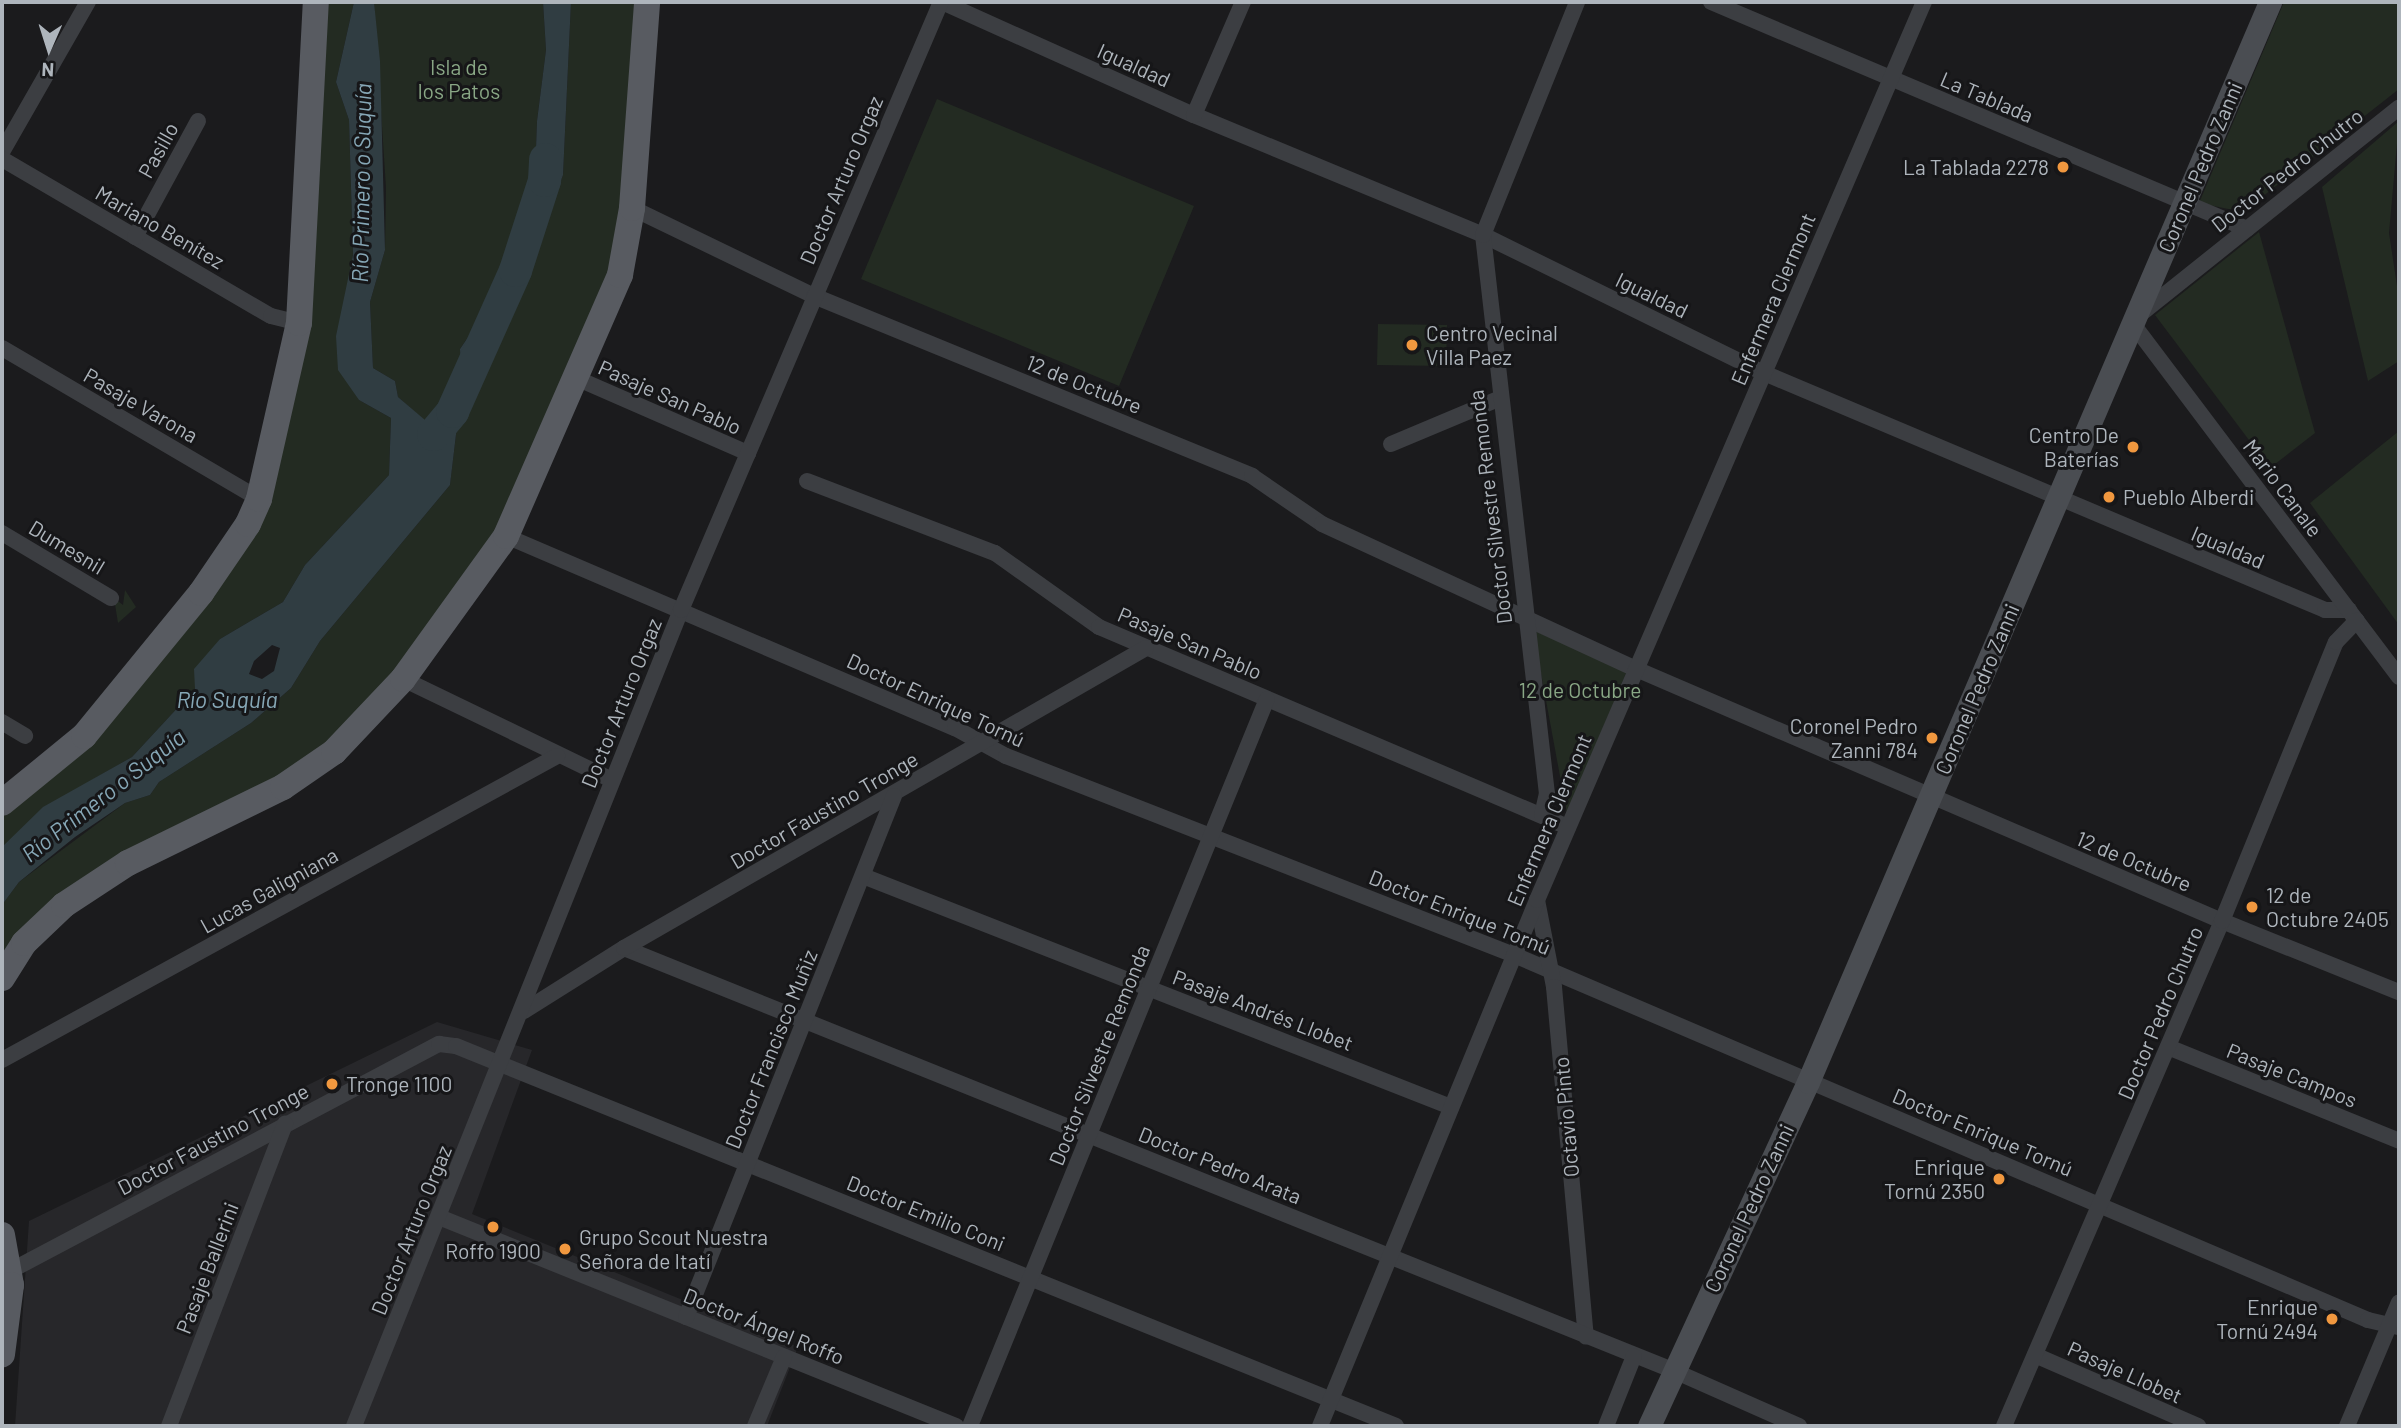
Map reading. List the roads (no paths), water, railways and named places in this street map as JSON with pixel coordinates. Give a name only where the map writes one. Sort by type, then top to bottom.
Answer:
[{"type":"main road","points":[[2,803],[85,736],[201,593],[248,524],[259,499],[299,323],[316,2]]},
{"type":"main road","points":[[2,978],[24,943],[64,905],[128,863],[314,768],[381,706],[506,536],[620,275],[632,208],[647,2]]},
{"type":"main road","name":"Coronel Pedro Zanni","points":[[1672,1370],[1808,1082],[2270,2]]},
{"type":"main road","points":[[2,1235],[10,1298],[2,1354]]},
{"type":"main road","points":[[1649,1426],[1672,1370]]},
{"type":"street","points":[[2,152],[88,2]]},
{"type":"street","name":"Igualdad","points":[[941,2],[1194,115],[1483,235],[1764,373],[2325,610],[2353,615]]},
{"type":"street","name":"Doctor Arturo Orgaz","points":[[354,1426],[524,1011],[612,780],[681,610],[941,2]]},
{"type":"street","points":[[1194,115],[1243,2]]},
{"type":"street","name":"Doctor Silvestre Remonda","points":[[1542,815],[1547,794],[1498,398],[1483,235],[1577,2]]},
{"type":"street","name":"La Tablada","points":[[1711,2],[2247,229]]},
{"type":"street","name":"Enfermera Clermont","points":[[1320,1426],[1537,900],[1924,2]]},
{"type":"street","name":"Doctor Pedro Chutro","points":[[2134,321],[2399,108]]},
{"type":"street","name":"Pasillo","points":[[135,236],[198,121]]},
{"type":"street","name":"Mariano Benítez","points":[[2,159],[271,316],[299,323]]},
{"type":"street","name":"12 de Octubre","points":[[632,208],[814,296],[1252,476],[1322,524],[1523,614],[1636,669],[2222,921],[2399,992]]},
{"type":"street","name":"Mario Canale","points":[[2134,321],[2399,677]]},
{"type":"street","name":"Pasaje Varona","points":[[2,348],[259,499]]},
{"type":"street","name":"Pasaje San Pablo","points":[[576,379],[748,453]]},
{"type":"street","points":[[1391,444],[1498,398]]},
{"type":"street","name":"Pasaje San Pablo","points":[[807,481],[995,553],[1074,612],[1146,648],[1568,827]]},
{"type":"street","name":"Dumesnil","points":[[2,533],[111,598]]},
{"type":"street","name":"Doctor Enrique Tornú","points":[[506,536],[982,743],[1211,837],[1514,955],[1808,1082],[2394,1326]]},
{"type":"street","name":"Doctor Pedro Chutro","points":[[2004,1426],[2222,921],[2336,642],[2353,615]]},
{"type":"street","name":"Doctor Faustino Tronge","points":[[524,1011],[624,948],[894,796],[1146,648]]},
{"type":"street","points":[[403,679],[557,756],[612,780]]},
{"type":"street","name":"Doctor Silvestre Remonda","points":[[970,1426],[1267,699]]},
{"type":"street","points":[[2,722],[26,736]]},
{"type":"street","name":"Lucas Galigniana","points":[[2,1060],[557,756]]},
{"type":"street","name":"Doctor Francisco Muñiz","points":[[686,1317],[894,796]]},
{"type":"street","name":"Pasaje Andrés Llobet","points":[[863,876],[1451,1107]]},
{"type":"street","name":"Octavio Pinto","points":[[1537,900],[1551,971],[1587,1337]]},
{"type":"street","name":"Doctor Pedro Arata","points":[[624,948],[1672,1370],[1790,1425]]},
{"type":"street","name":"Doctor Faustino Tronge","points":[[8,1272],[439,1044]]},
{"type":"street","name":"Doctor Emilio Coni","points":[[439,1044],[457,1046],[502,1063],[1395,1426]]},
{"type":"street","name":"Pasaje Campos","points":[[2168,1047],[2399,1142]]},
{"type":"street","name":"Pasaje Ballerini","points":[[169,1426],[285,1124]]},
{"type":"street","name":"Doctor Ángel Roffo","points":[[439,1217],[956,1426]]},
{"type":"street","points":[[2347,1426],[2394,1326],[2399,1301]]},
{"type":"street","name":"Pasaje Llobet","points":[[2035,1355],[2198,1426]]},
{"type":"street","points":[[1606,1426],[1634,1356]]},
{"type":"street","points":[[755,1426],[784,1357]]},
{"type":"water","name":"Río Suquía","points":[[354,2],[374,2],[380,61],[385,250],[370,302],[373,368],[395,381],[398,397],[425,420],[446,409],[462,394],[460,349],[522,258],[533,229],[537,121],[546,50],[543,2],[571,2],[563,175],[521,292],[457,426],[450,485],[320,641],[291,688],[251,723],[159,782],[150,795],[125,803],[75,837],[19,882],[2,905],[2,847],[43,807],[132,757],[195,689],[194,669],[220,639],[283,602],[305,565],[389,475],[391,418],[359,400],[338,370],[336,336],[353,255],[349,120],[336,82]],"holes":[[[272,645],[280,648],[274,671],[262,679],[249,674],[254,661]]]},
{"type":"waterway","name":"Río Primero o Suquía","points":[[433,434],[452,411],[515,270],[544,180],[545,159]]},
{"type":"place","name":"La Tablada 2278","points":[[2063,167]]},
{"type":"place","name":"Centro Vecinal Villa Paez","points":[[1412,345]]},
{"type":"place","name":"Centro De Baterías","points":[[2133,447]]},
{"type":"place","name":"Pueblo Alberdi","points":[[2109,497]]},
{"type":"place","name":"Coronel Pedro Zanni 784","points":[[1932,738]]},
{"type":"place","name":"12 de Octubre 2405","points":[[2252,907]]},
{"type":"place","name":"Tronge 1100","points":[[332,1084]]},
{"type":"place","name":"Enrique Tornú 2350","points":[[1999,1179]]},
{"type":"place","name":"Roffo 1900","points":[[493,1227]]},
{"type":"place","name":"Grupo Scout Nuestra Señora de Itatí","points":[[565,1249]]},
{"type":"place","name":"Enrique Tornú 2494","points":[[2332,1319]]},
{"type":"park label","name":"Isla de los Patos","points":[[459,79]]}]
